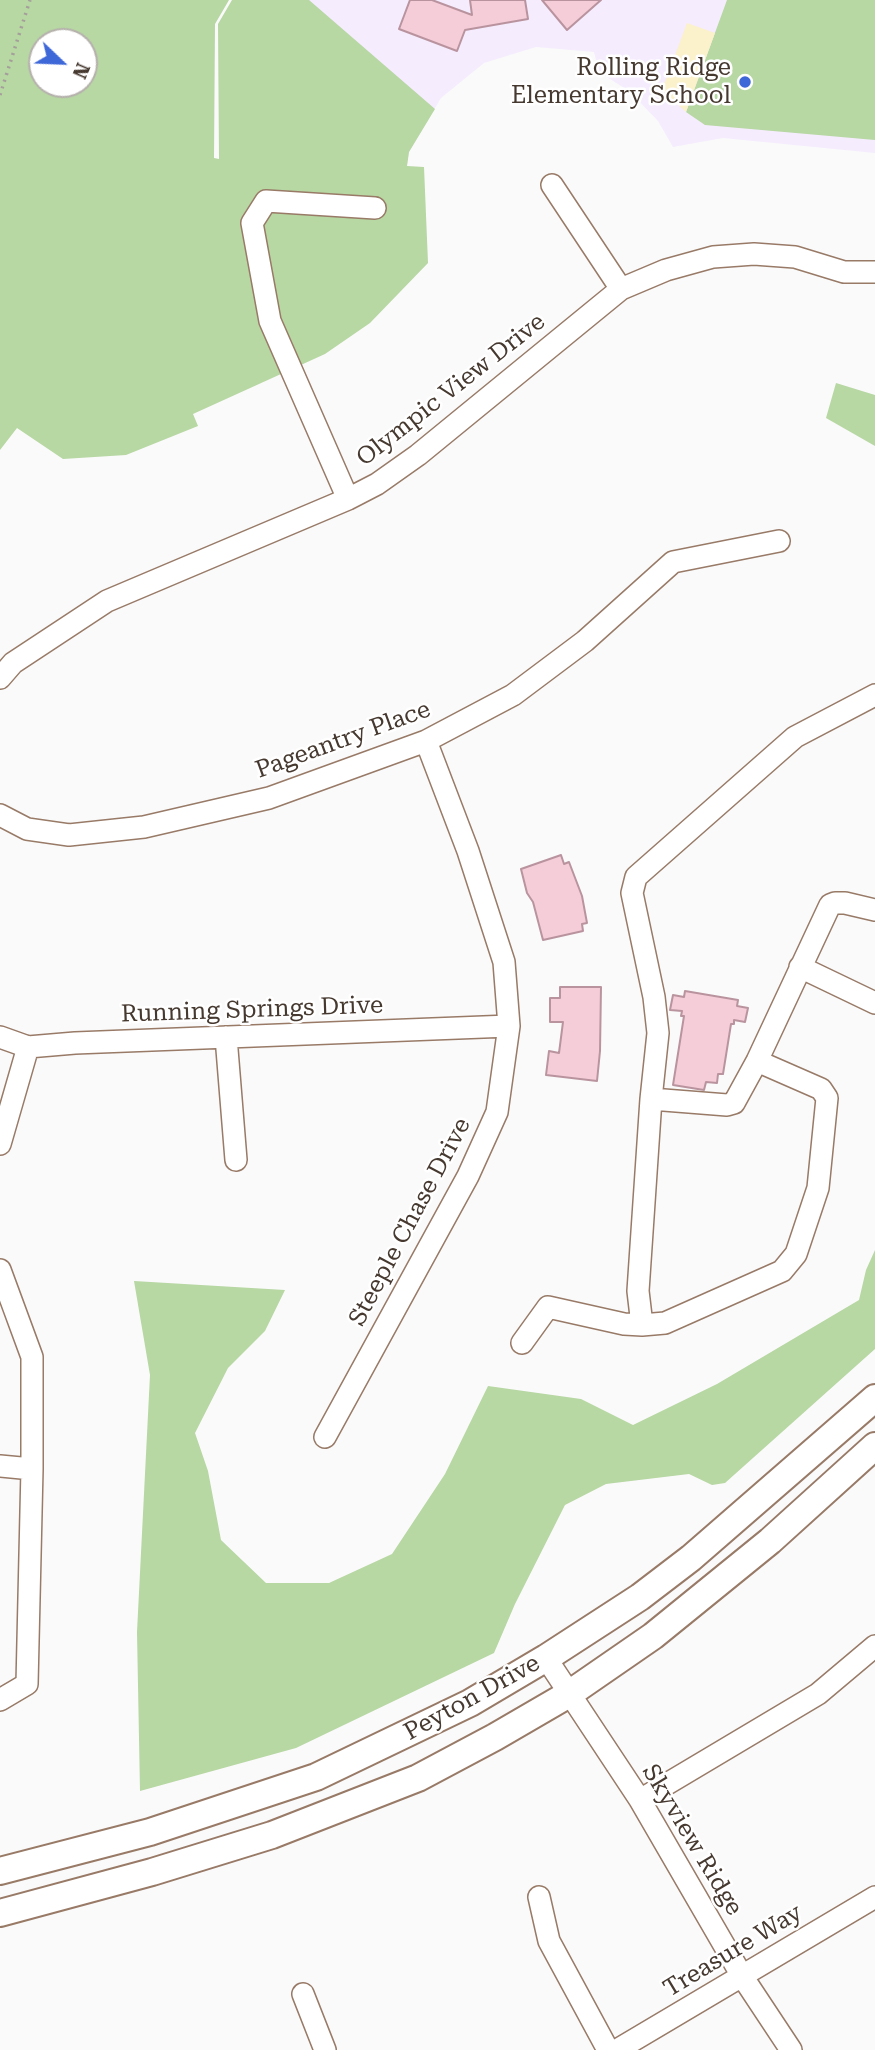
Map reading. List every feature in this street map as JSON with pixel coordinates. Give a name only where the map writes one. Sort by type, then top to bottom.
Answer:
[{"type":"main road","name":"Peyton Drive","points":[[0,1871],[150,1832],[316,1777],[470,1703],[640,1597],[691,1558],[875,1398]]},
{"type":"main road","name":"Peyton Drive","points":[[0,1913],[152,1872],[272,1835],[418,1778],[569,1694],[653,1636],[770,1541],[875,1446]]},
{"type":"street","points":[[552,185],[621,289]]},
{"type":"street","points":[[348,499],[270,321],[252,223],[266,201],[375,208]]},
{"type":"street","name":"Olympic View Drive","points":[[0,678],[13,663],[107,601],[348,499],[377,484],[418,455],[621,289],[666,270],[713,257],[754,254],[795,257],[844,272],[875,272]]},
{"type":"street","name":"Pageantry Place","points":[[0,816],[27,829],[69,835],[145,827],[269,798],[426,741],[513,695],[585,641],[673,562],[779,541]]},
{"type":"street","points":[[642,1325],[639,1291],[651,1099],[658,1033],[654,997],[632,893],[636,877],[795,737],[875,695]]},
{"type":"street","name":"Steeple Chase Drive","points":[[325,1437],[468,1176],[497,1112],[509,1026],[504,962],[468,851],[426,741]]},
{"type":"street","points":[[651,1099],[727,1105],[734,1103],[757,1061],[830,905],[845,903],[875,910]]},
{"type":"street","points":[[800,967],[875,1003]]},
{"type":"street","name":"Running Springs Drive","points":[[0,1037],[28,1047],[509,1026]]},
{"type":"street","points":[[226,1037],[236,1160]]},
{"type":"street","points":[[0,1144],[28,1047]]},
{"type":"street","points":[[522,1343],[548,1307],[624,1324],[665,1323],[782,1271],[796,1254],[818,1188],[827,1098],[821,1089],[757,1061]]},
{"type":"street","points":[[0,1270],[32,1357],[27,1684],[0,1700]]},
{"type":"street","points":[[0,1466],[32,1469]]},
{"type":"street","points":[[640,1800],[818,1694],[875,1646]]},
{"type":"street","name":"Skyview Ridge","points":[[546,1658],[640,1800],[743,1976],[791,2050]]},
{"type":"street","points":[[539,1897],[549,1941],[608,2050]]},
{"type":"street","name":"Treasure Way","points":[[617,2050],[875,1897]]},
{"type":"street","points":[[303,1994],[326,2050]]},
{"type":"path","points":[[0,95],[30,0]]},
{"type":"shaded area","name":"Rolling Ridge Elementary School","points":[[232,0],[875,0],[875,153],[723,138],[673,147],[658,121],[629,91],[599,72],[594,52],[536,47],[484,63],[441,98],[409,152],[407,166]]},
{"type":"green space","points":[[0,0],[229,0],[215,24],[214,158],[219,159],[218,24],[232,0],[309,0],[435,109],[409,152],[407,166],[424,167],[428,263],[370,323],[325,354],[193,414],[198,426],[126,455],[63,459],[17,428],[0,450]]},
{"type":"green space","points":[[727,0],[875,0],[875,140],[705,125],[686,112]]},
{"type":"green space","points":[[836,383],[875,395],[875,446],[826,418]]},
{"type":"green space","points":[[875,1250],[875,1349],[725,1483],[712,1485],[689,1474],[606,1484],[565,1505],[515,1604],[494,1653],[296,1748],[140,1791],[137,1632],[150,1375],[134,1281],[285,1290],[265,1331],[228,1368],[195,1433],[208,1471],[221,1540],[266,1583],[329,1583],[392,1554],[445,1474],[488,1386],[581,1399],[633,1425],[717,1384],[859,1300],[866,1270]]},
{"type":"sand","points":[[687,23],[715,33],[686,112],[662,90]]},
{"type":"building","points":[[410,0],[432,0],[472,15],[470,0],[525,0],[528,19],[465,30],[457,51],[399,29]]},
{"type":"building","points":[[542,0],[601,0],[567,30]]},
{"type":"building","points":[[561,855],[564,864],[569,862],[582,896],[587,923],[582,924],[583,931],[543,940],[521,869]]},
{"type":"building","points":[[560,987],[601,987],[597,1081],[546,1075],[549,1051],[559,1053],[563,1022],[550,1022],[550,998],[560,998]]},
{"type":"building","points":[[685,991],[738,1000],[737,1006],[748,1008],[745,1022],[734,1020],[734,1024],[731,1024],[723,1074],[718,1074],[717,1083],[706,1082],[704,1090],[673,1085],[684,1016],[681,1016],[682,1011],[670,1010],[673,995],[684,997]]},
{"type":"place","name":"Rolling Ridge Elementary School","points":[[745,82]]}]
